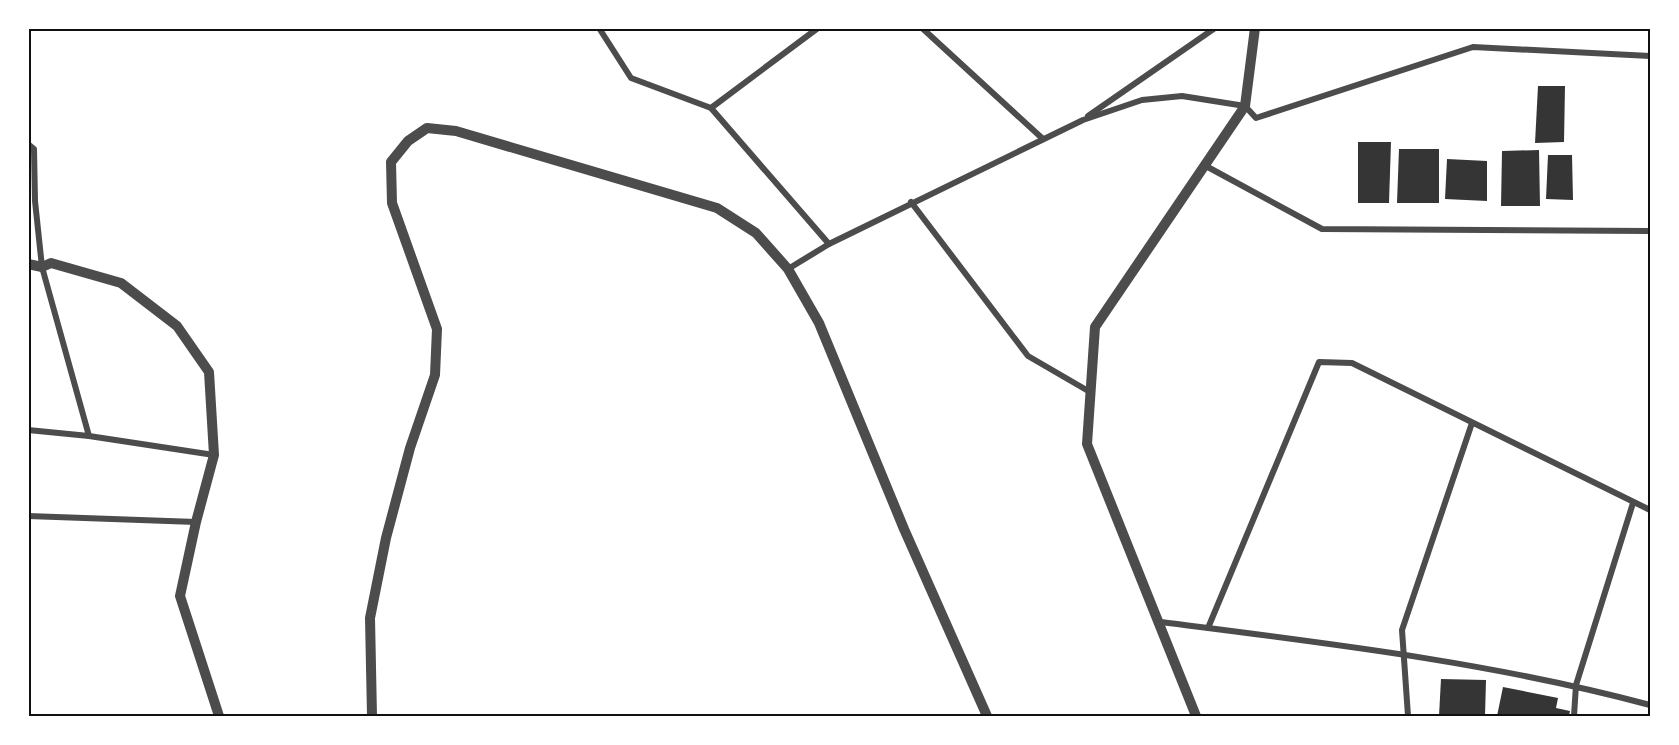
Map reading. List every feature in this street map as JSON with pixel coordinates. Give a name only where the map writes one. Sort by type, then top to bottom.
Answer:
[{"type":"street","points":[[599,28],[631,78],[711,108],[829,244]]},
{"type":"street","points":[[711,108],[818,28]]},
{"type":"street","points":[[922,28],[1043,139]]},
{"type":"street","points":[[1083,120],[1215,28]]},
{"type":"street","points":[[1196,717],[1161,622],[1087,444],[1095,327],[1245,106],[1255,28]]},
{"type":"street","points":[[788,269],[829,244],[911,201],[1083,120],[1142,100],[1182,96],[1245,106],[1256,118],[1473,47],[1650,56]]},
{"type":"street","points":[[372,717],[370,618],[386,538],[410,448],[435,375],[437,329],[392,203],[391,162],[408,141],[427,128],[456,131],[717,208],[756,233],[788,269],[819,323],[904,529],[987,717]]},
{"type":"street","points":[[28,144],[34,149],[35,201],[42,267],[89,436]]},
{"type":"street","points":[[1204,165],[1322,229],[1650,231]]},
{"type":"street","points":[[911,201],[1029,356],[1090,392]]},
{"type":"street","points":[[28,264],[42,267],[51,262],[121,283],[177,326],[209,372],[214,455],[180,596],[219,717]]},
{"type":"street","points":[[1208,628],[1319,362],[1352,363],[1650,510]]},
{"type":"street","points":[[1408,717],[1402,630],[1472,423]]},
{"type":"street","points":[[28,430],[89,436],[214,455]]},
{"type":"street","points":[[1574,717],[1576,685],[1633,503]]},
{"type":"street","points":[[28,516],[196,522]]},
{"type":"street","points":[[1161,622],[1403,654],[1576,685],[1650,705]]},
{"type":"building","points":[[1538,86],[1565,86],[1564,142],[1535,143]]},
{"type":"building","points":[[1358,142],[1391,142],[1389,203],[1358,203]]},
{"type":"building","points":[[1399,149],[1439,149],[1439,203],[1397,203]]},
{"type":"building","points":[[1539,150],[1540,206],[1501,206],[1502,151]]},
{"type":"building","points":[[1548,155],[1572,155],[1573,200],[1546,199]]},
{"type":"building","points":[[1447,159],[1487,161],[1487,201],[1445,199]]},
{"type":"building","points":[[1441,679],[1486,680],[1485,716],[1439,716]]},
{"type":"building","points":[[1503,687],[1558,698],[1556,708],[1570,711],[1569,716],[1497,716]]}]
